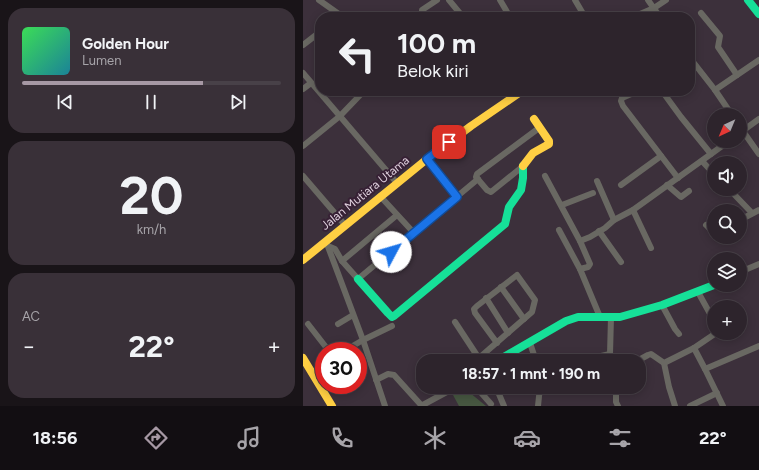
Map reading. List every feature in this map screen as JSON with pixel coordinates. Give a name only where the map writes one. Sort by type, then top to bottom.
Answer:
[{"type":"street","points":[[319,0],[336,12]]},
{"type":"street","points":[[421,12],[437,0]]},
{"type":"street","points":[[449,0],[459,12]]},
{"type":"street","points":[[500,0],[507,12]]},
{"type":"street","points":[[575,0],[582,12]]},
{"type":"street","points":[[648,0],[656,12]]},
{"type":"street","points":[[644,12],[666,0]]},
{"type":"street","points":[[748,0],[759,14]]},
{"type":"street","points":[[701,13],[719,36],[718,46],[737,75]]},
{"type":"street","points":[[303,45],[315,36]]},
{"type":"street","points":[[715,90],[759,60]]},
{"type":"street","points":[[695,66],[715,90],[727,108]]},
{"type":"street","points":[[303,73],[315,88]]},
{"type":"street","points":[[303,89],[311,83]]},
{"type":"street","points":[[322,96],[397,183]]},
{"type":"street","points":[[303,146],[340,116],[359,96]]},
{"type":"street","name":"Jalan Mutiara Utama","points":[[303,260],[326,244],[345,225],[427,159],[515,96]]},
{"type":"street","points":[[623,96],[621,101],[623,106],[677,178]]},
{"type":"street","points":[[666,96],[711,154]]},
{"type":"street","points":[[534,119],[549,141],[549,144],[533,152],[522,167],[491,192],[487,190],[476,175],[539,128]]},
{"type":"street","points":[[747,126],[759,119]]},
{"type":"street","points":[[747,138],[759,154]]},
{"type":"street","points":[[580,241],[633,210],[719,148]]},
{"type":"street","points":[[621,185],[661,156]]},
{"type":"street","points":[[427,159],[457,197]]},
{"type":"street","points":[[701,161],[707,167]]},
{"type":"street","points":[[326,244],[335,249],[342,261],[388,313],[394,316],[505,224],[509,207],[521,190],[523,178],[522,167]]},
{"type":"street","points":[[303,176],[345,225]]},
{"type":"street","points":[[545,176],[562,205],[591,264],[588,267],[580,269]]},
{"type":"street","points":[[358,279],[414,234],[478,179]]},
{"type":"street","points":[[597,180],[614,220]]},
{"type":"street","points":[[667,185],[681,197],[689,191]]},
{"type":"street","points":[[562,205],[593,193]]},
{"type":"street","points":[[380,196],[414,234]]},
{"type":"street","points":[[736,196],[753,213]]},
{"type":"street","points":[[633,210],[651,248]]},
{"type":"street","points":[[747,216],[759,210]]},
{"type":"street","points":[[342,261],[397,215]]},
{"type":"street","points":[[559,230],[580,269],[601,317]]},
{"type":"street","points":[[599,231],[621,262]]},
{"type":"street","points":[[326,244],[363,340],[385,406]]},
{"type":"street","points":[[747,269],[759,264]]},
{"type":"street","points":[[485,354],[532,312],[535,300],[519,276],[515,275],[486,298],[475,309],[475,313],[497,343]]},
{"type":"street","points":[[501,287],[524,319]]},
{"type":"street","points":[[509,354],[567,321],[578,317],[620,317],[662,305],[707,288]]},
{"type":"street","points":[[698,292],[707,308]]},
{"type":"street","points":[[486,298],[508,333]]},
{"type":"street","points":[[662,305],[679,334]]},
{"type":"street","points":[[338,324],[353,315]]},
{"type":"street","points":[[610,354],[611,317]]},
{"type":"street","points":[[455,322],[477,354]]},
{"type":"street","points":[[308,324],[322,342]]},
{"type":"street","points":[[360,342],[392,326]]},
{"type":"street","points":[[664,363],[694,348],[707,339]]},
{"type":"street","points":[[530,342],[534,354]]},
{"type":"street","points":[[705,369],[759,346]]},
{"type":"street","points":[[694,348],[723,406]]},
{"type":"street","points":[[646,356],[651,354],[664,363],[675,406]]},
{"type":"street","points":[[303,358],[332,406]]},
{"type":"street","points":[[376,380],[388,374],[394,375],[421,406],[443,394]]},
{"type":"street","points":[[690,406],[717,393]]},
{"type":"street","points":[[482,394],[491,404]]},
{"type":"street","points":[[499,394],[504,406]]},
{"type":"street","points":[[538,406],[539,394]]},
{"type":"street","points":[[616,394],[616,402],[618,406]]},
{"type":"green space","points":[[471,394],[486,406],[459,406],[453,395]]},
{"type":"traffic: fast","points":[[748,0],[759,14]]},
{"type":"traffic: fast","points":[[358,279],[388,313],[392,317],[394,316],[505,224],[509,207],[521,190],[523,166]]},
{"type":"traffic: fast","points":[[509,354],[566,321],[578,317],[620,317],[662,305],[707,288]]},
{"type":"traffic: slow","points":[[303,260],[427,159],[515,96]]},
{"type":"traffic: slow","points":[[523,166],[533,153],[549,144],[549,141],[534,119]]},
{"type":"traffic: slow","points":[[303,358],[332,406]]},
{"type":"route","points":[[391,252],[457,197],[427,159],[449,142]]}]
